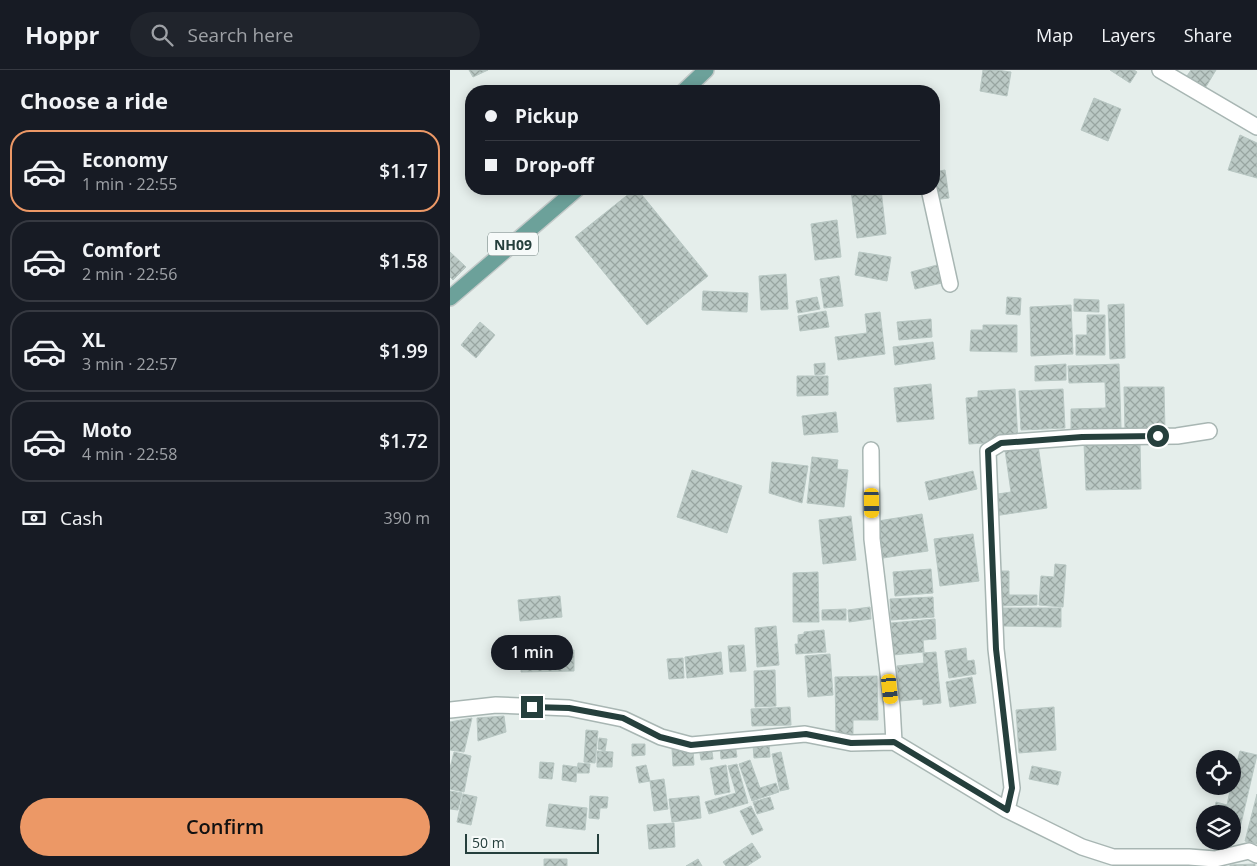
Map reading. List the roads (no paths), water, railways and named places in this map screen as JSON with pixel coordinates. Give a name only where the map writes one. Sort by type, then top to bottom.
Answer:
[{"type":"main road","points":[[690,85],[706,70]]},
{"type":"main road","name":"NH09","points":[[450,298],[570,195]]},
{"type":"street","points":[[1160,70],[1257,127]]},
{"type":"street","points":[[931,195],[950,284]]},
{"type":"street","points":[[1007,810],[1012,788],[996,649],[988,451],[1001,443],[1082,437],[1177,436],[1210,431]]},
{"type":"street","points":[[871,450],[872,539],[891,696],[894,742]]},
{"type":"street","points":[[450,710],[496,705],[569,708],[623,718],[660,737],[691,745],[806,734],[851,743],[894,742],[1007,810],[1082,847],[1113,857],[1215,859],[1249,851],[1257,855]]}]
